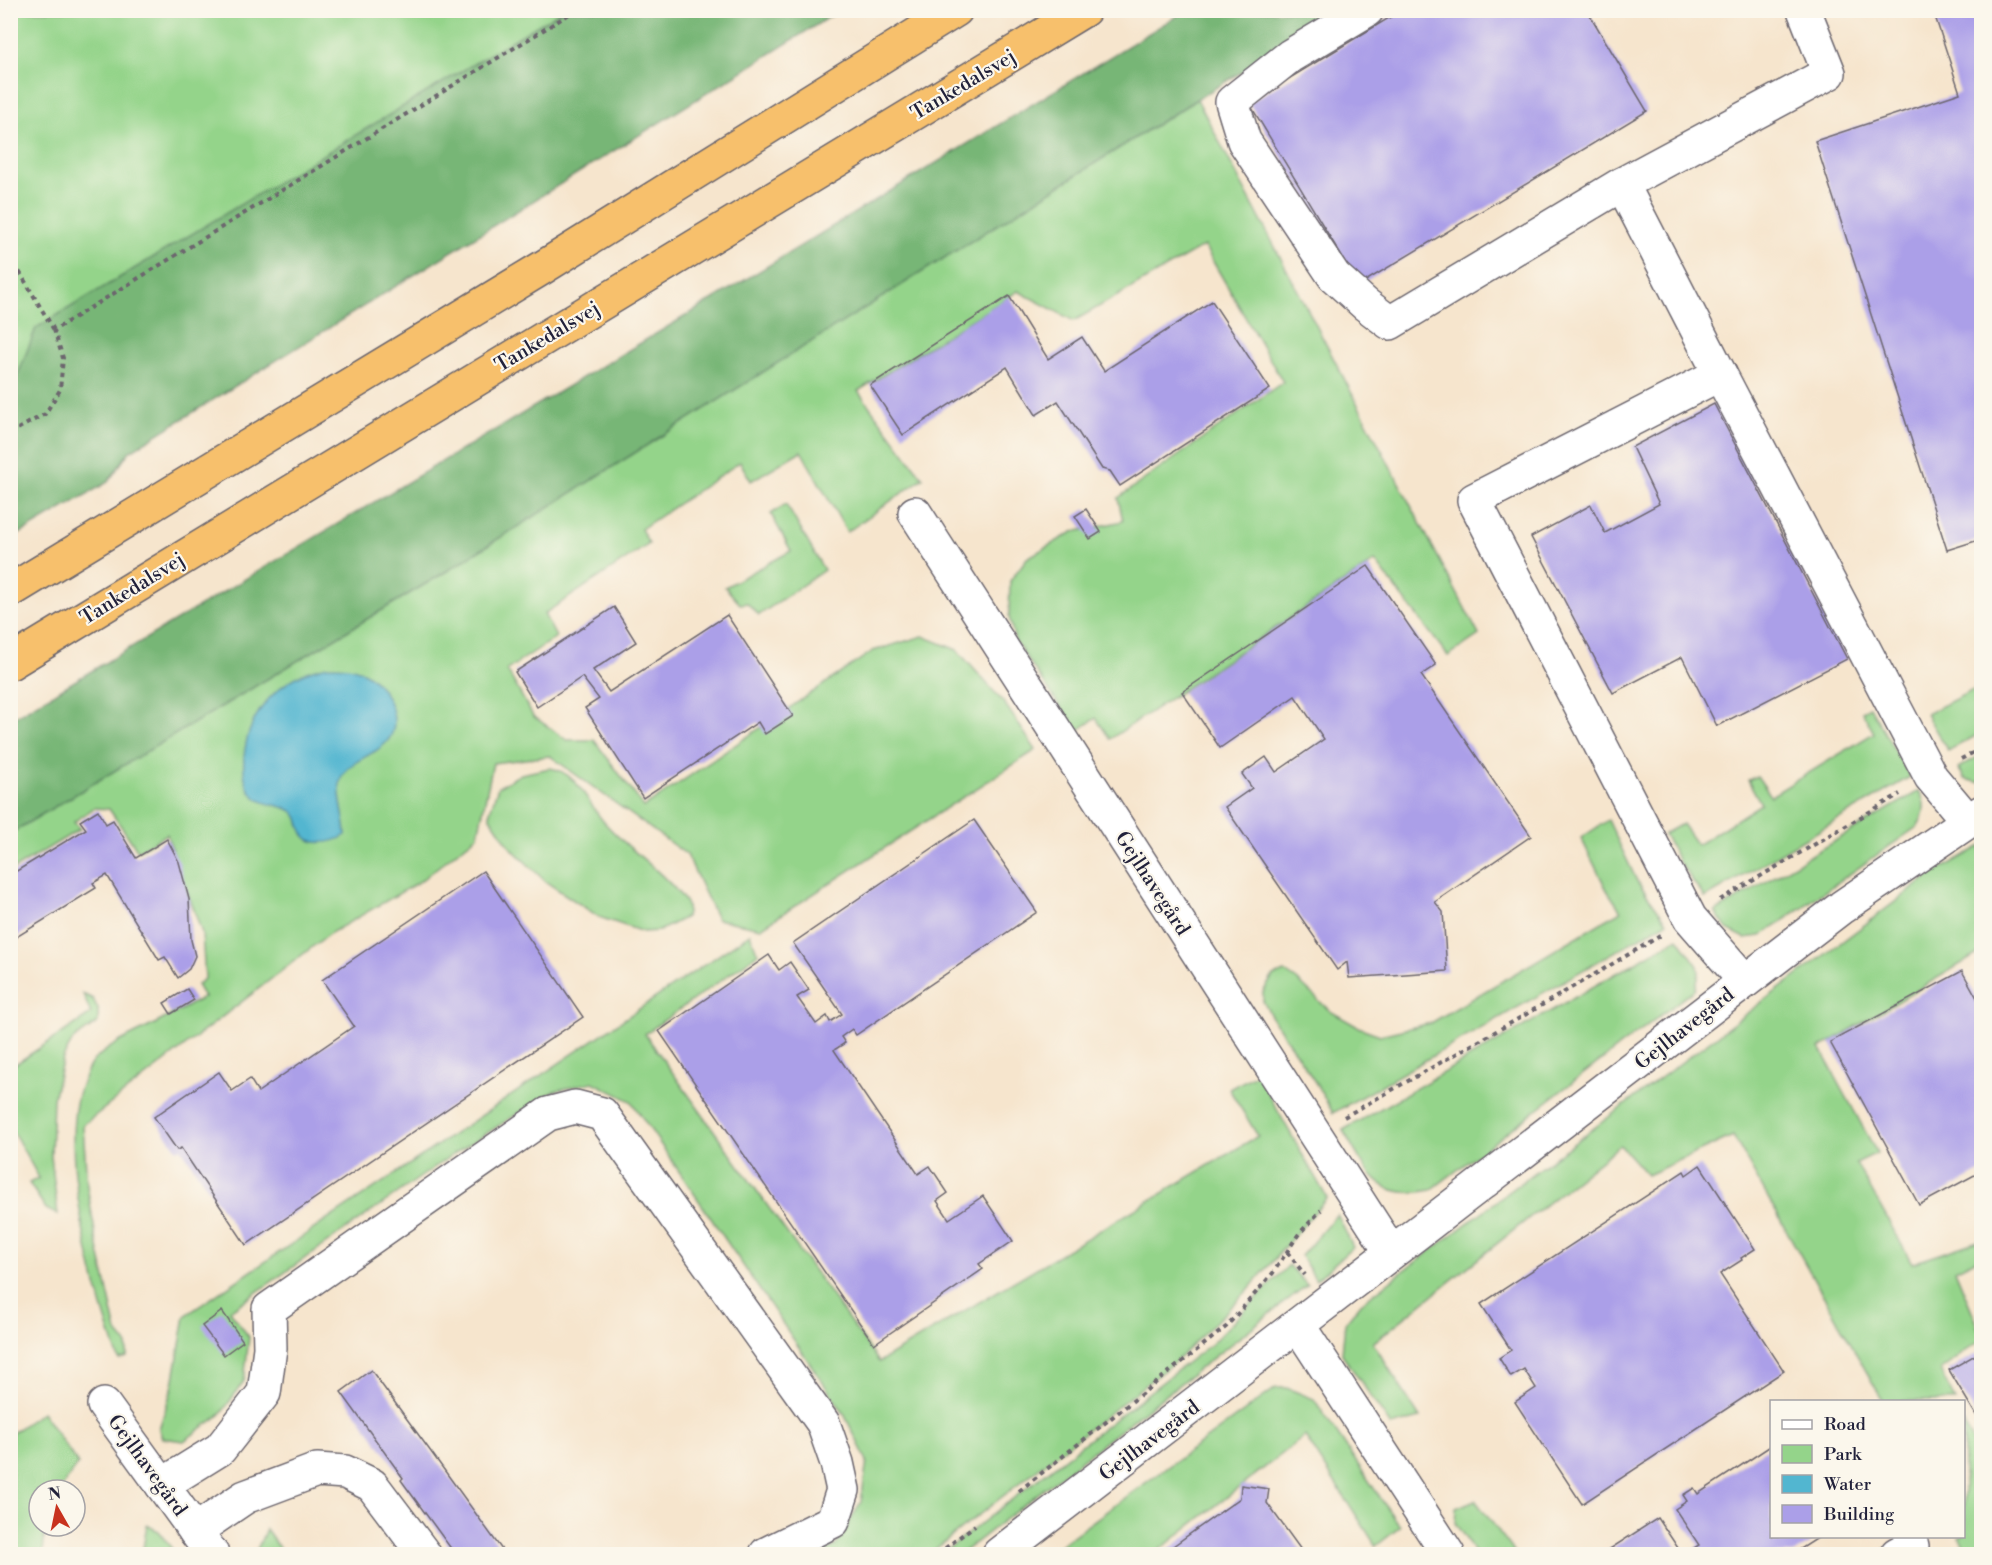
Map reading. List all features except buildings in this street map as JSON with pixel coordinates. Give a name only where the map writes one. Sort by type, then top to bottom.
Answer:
[{"type":"highway","points":[[10,591],[532,274],[956,10]]},
{"type":"highway","name":"Tankedalsvej","points":[[10,663],[1084,10]]},
{"type":"street","points":[[1367,10],[1290,56],[1232,102],[1244,141],[1334,276],[1390,323],[1622,184],[1829,72],[1804,10]]},
{"type":"street","points":[[1622,184],[1931,777],[1975,816]]},
{"type":"street","points":[[1720,374],[1474,500],[1690,918],[1745,981]]},
{"type":"street","name":"Gejlhavegård","points":[[915,513],[1391,1252]]},
{"type":"street","name":"Gejlhavegård","points":[[999,1554],[1842,907],[1975,816]]},
{"type":"street","points":[[162,1485],[220,1449],[264,1393],[270,1348],[270,1309],[548,1114],[575,1107],[602,1114],[823,1423],[837,1463],[843,1490],[832,1521],[766,1554]]},
{"type":"street","points":[[1298,1325],[1448,1554]]},
{"type":"street","name":"Gejlhavegård","points":[[104,1405],[203,1543]]},
{"type":"street","points":[[203,1543],[245,1497],[317,1470],[345,1472],[372,1485],[423,1554]]},
{"type":"path","points":[[54,330],[576,10]]},
{"type":"path","points":[[10,256],[54,330],[63,358],[60,390],[45,414],[10,433]]},
{"type":"path","points":[[1314,1134],[1525,1015],[1982,748]]},
{"type":"path","points":[[1012,1496],[1226,1327],[1273,1273],[1298,1235],[1347,1184]]},
{"type":"path","points":[[938,1554],[975,1525]]},
{"type":"green space","points":[[563,10],[839,11],[129,452],[108,482],[11,539],[11,393],[36,328]]},
{"type":"green space","points":[[10,11],[563,11],[37,328],[11,393]]},
{"type":"green space","points":[[1185,11],[1343,11],[1197,99],[447,571],[11,833],[11,719],[689,314]]},
{"type":"green space","points":[[1197,99],[1479,635],[1448,656],[1375,561],[1110,739],[1096,718],[1077,731],[1015,641],[1009,617],[1010,581],[1027,558],[1073,532],[1123,521],[1118,498],[1283,382],[1204,246],[1074,321],[1018,291],[858,391],[923,478],[847,532],[801,451],[751,481],[740,462],[641,529],[649,544],[544,614],[556,637],[507,670],[533,716],[567,740],[594,740],[644,807],[873,651],[923,636],[957,650],[1005,704],[1036,750],[761,928],[717,919],[687,855],[550,756],[493,763],[478,835],[419,882],[329,934],[83,1125],[87,1186],[96,1238],[117,1332],[127,1344],[127,1357],[119,1360],[99,1297],[81,1217],[75,1176],[73,1138],[76,1104],[89,1068],[102,1053],[204,997],[197,985],[205,978],[202,933],[167,834],[138,851],[109,809],[94,808],[74,822],[80,829],[11,871],[11,833],[447,571]]},
{"type":"green space","points":[[786,504],[824,570],[759,615],[747,603],[740,604],[725,587],[791,551],[771,514]]},
{"type":"green space","points":[[1981,686],[1981,733],[1948,751],[1926,714]]},
{"type":"green space","points":[[1870,707],[1910,777],[1705,898],[1679,862],[1664,834],[1682,824],[1697,845],[1761,804],[1748,780],[1757,776],[1771,796],[1874,733],[1862,711]]},
{"type":"green space","points":[[1981,755],[1981,783],[1965,779],[1958,768]]},
{"type":"green space","points":[[550,768],[568,775],[613,832],[675,889],[686,904],[686,917],[659,931],[643,932],[599,917],[546,882],[510,847],[490,817],[498,787],[521,774]]},
{"type":"green space","points":[[1919,791],[1924,809],[1917,827],[1761,936],[1745,938],[1727,929],[1715,912]]},
{"type":"green space","points":[[1608,820],[1637,881],[1667,922],[1333,1113],[1263,1001],[1263,992],[1273,976],[1285,972],[1297,980],[1330,1011],[1358,1027],[1380,1035],[1431,1023],[1621,911],[1607,890],[1581,838]]},
{"type":"green space","points":[[1981,846],[1981,952],[1820,1048],[1877,1153],[1856,1163],[1912,1263],[1981,1240],[1981,1257],[1955,1270],[1982,1339],[1941,1370],[1955,1400],[1882,1400],[1733,1136],[1647,1175],[1620,1145],[1373,1343],[1420,1418],[1391,1426],[1342,1354],[1345,1323],[1361,1303],[1931,875]]},
{"type":"green space","points":[[750,934],[758,954],[645,1034],[879,1362],[1258,1136],[1229,1089],[1257,1074],[1327,1198],[1247,1291],[1177,1360],[929,1554],[818,1554],[836,1546],[861,1502],[867,1461],[843,1412],[631,1101],[593,1082],[554,1091],[452,1155],[230,1311],[249,1337],[244,1381],[221,1414],[184,1441],[162,1438],[159,1429],[173,1385],[185,1316]]},
{"type":"green space","points":[[1678,938],[1698,966],[1699,974],[1695,989],[1431,1190],[1413,1193],[1398,1191],[1386,1187],[1367,1170],[1343,1130]]},
{"type":"green space","points":[[83,994],[93,999],[98,1009],[98,1022],[73,1040],[63,1058],[53,1099],[51,1156],[58,1215],[46,1209],[29,1183],[39,1178],[11,1128],[11,1067],[91,1014]]},
{"type":"green space","points":[[1337,1214],[1353,1247],[1316,1280],[1301,1256]]},
{"type":"green space","points":[[1289,1265],[1307,1285],[963,1552],[942,1554],[1211,1344]]},
{"type":"green space","points":[[1276,1388],[1287,1388],[1314,1399],[1400,1527],[1376,1546],[1305,1436],[1154,1554],[1048,1554]]},
{"type":"green space","points":[[42,1412],[78,1464],[68,1478],[27,1478],[27,1538],[44,1538],[43,1554],[11,1554],[11,1434]]},
{"type":"green space","points":[[1965,1424],[1981,1463],[1981,1554],[1970,1554],[1961,1538],[1965,1538]]},
{"type":"green space","points":[[1475,1500],[1516,1554],[1476,1554],[1455,1523],[1456,1508]]},
{"type":"green space","points":[[147,1525],[158,1531],[176,1554],[142,1554]]},
{"type":"green space","points":[[266,1529],[284,1554],[255,1554]]},
{"type":"water","points":[[328,666],[355,669],[371,677],[389,701],[394,721],[389,739],[379,749],[353,764],[342,776],[340,796],[346,835],[328,842],[315,842],[305,836],[295,813],[262,802],[254,796],[246,783],[244,762],[252,724],[270,697],[296,677]]}]
